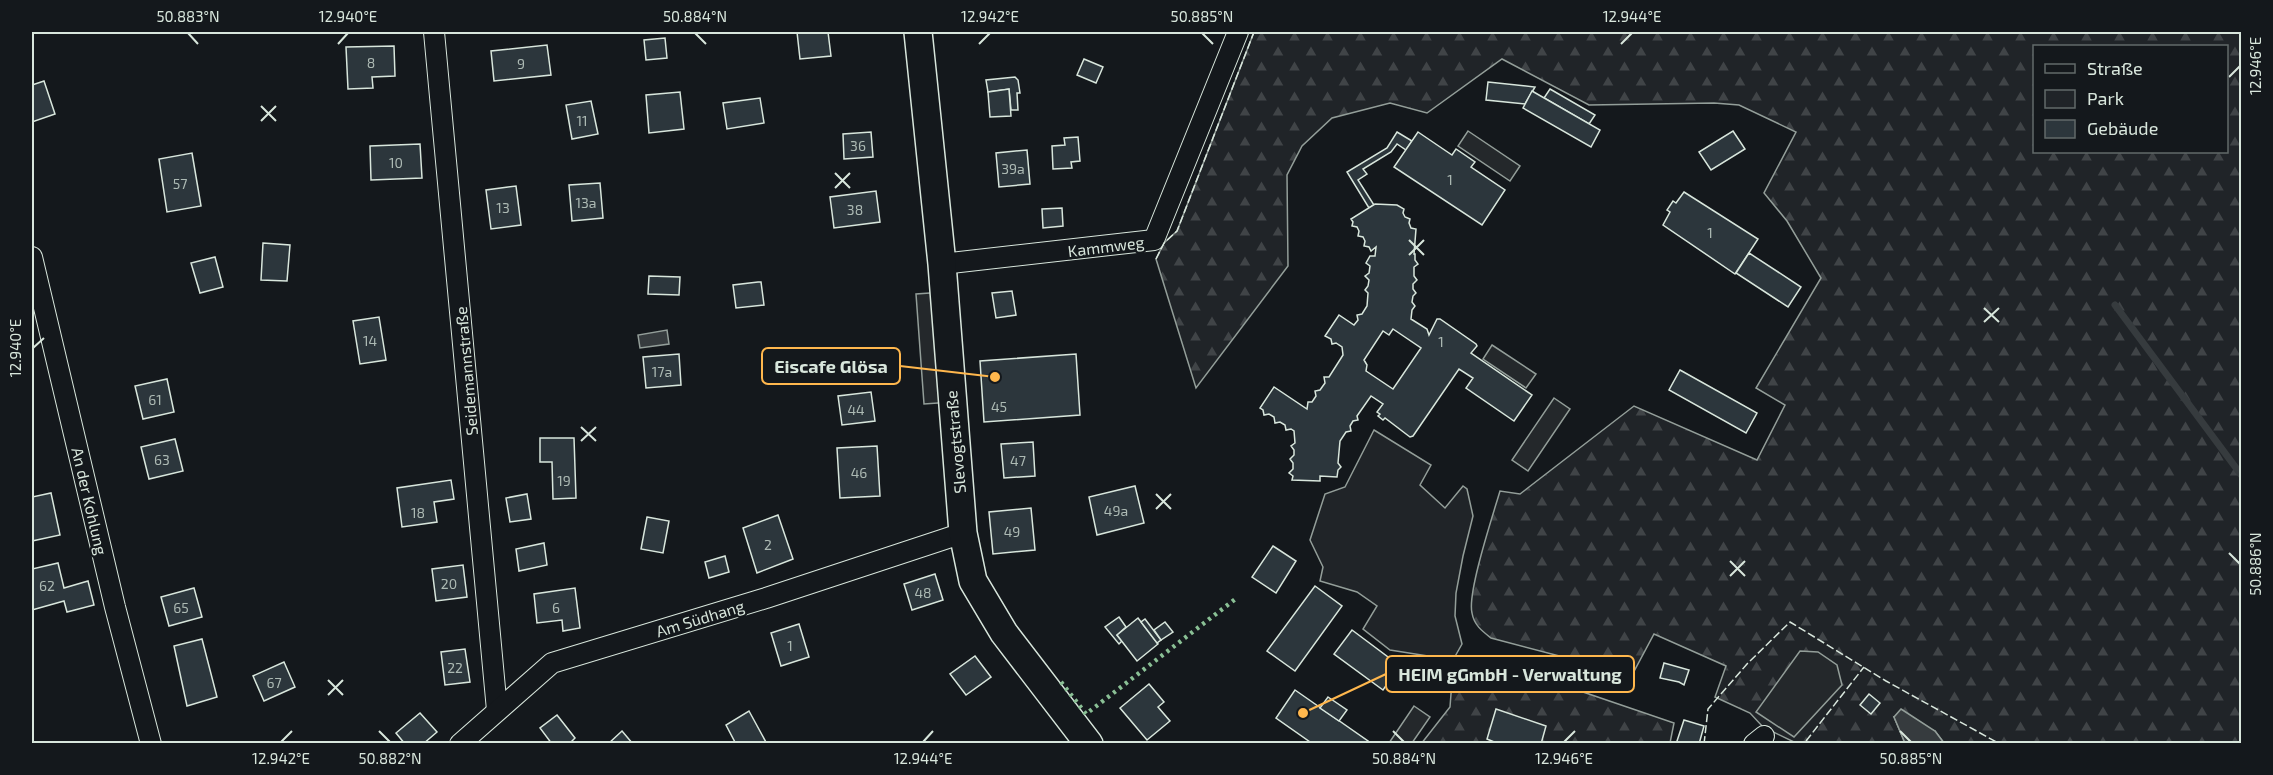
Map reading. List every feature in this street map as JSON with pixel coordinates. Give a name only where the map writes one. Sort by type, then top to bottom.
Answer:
[{"type":"street","name":"Seidemannstraße","points":[[434,32],[497,710]]},
{"type":"street","name":"Slevogtstraße","points":[[918,32],[942,264],[963,533],[973,581],[1004,633],[1089,744]]},
{"type":"street","name":"Kammweg","points":[[942,264],[1154,240],[1238,32]]},
{"type":"street","name":"An der Kohlung","points":[[32,257],[115,607],[151,744]]},
{"type":"street","name":"Am Südhang","points":[[460,744],[552,663],[766,598],[963,533]]},
{"type":"green space","points":[[1254,32],[2241,32],[2241,743],[1944,743],[1935,731],[1894,717],[1905,743],[1796,743],[1763,727],[1750,713],[1715,697],[1726,666],[1654,634],[1632,675],[1491,638],[1477,624],[1472,613],[1473,589],[1500,491],[1520,494],[1634,406],[1757,460],[1785,405],[1756,388],[1821,278],[1787,221],[1764,193],[1796,132],[1739,105],[1714,103],[1589,105],[1502,59],[1427,113],[1390,103],[1332,118],[1302,146],[1287,175],[1288,266],[1196,388],[1156,259],[1164,243],[1177,231]]},
{"type":"green space","points":[[1374,430],[1431,465],[1420,485],[1445,508],[1463,486],[1467,489],[1473,516],[1456,593],[1455,616],[1462,644],[1453,660],[1390,650],[1363,629],[1377,606],[1357,592],[1320,581],[1323,567],[1310,540],[1325,494],[1345,487]]},
{"type":"green space","points":[[1495,662],[1674,723],[1670,743],[1421,744],[1450,707],[1452,681],[1473,668]]},
{"type":"shaded area","points":[[1468,131],[1520,166],[1510,181],[1458,146]]},
{"type":"shaded area","points":[[944,292],[952,402],[924,404],[916,294]]},
{"type":"shaded area","points":[[667,330],[669,344],[640,348],[638,335]]},
{"type":"shaded area","points":[[1492,345],[1536,374],[1526,388],[1483,359]]},
{"type":"shaded area","points":[[1554,398],[1570,409],[1528,471],[1512,460]]},
{"type":"shaded area","points":[[1800,651],[1818,652],[1837,665],[1842,685],[1794,737],[1756,712]]},
{"type":"shaded area","points":[[1414,706],[1430,717],[1412,743],[1389,743]]},
{"type":"shaded area","points":[[1901,709],[1935,731],[1944,743],[1905,743],[1894,717]]},
{"type":"building","points":[[797,32],[828,32],[831,56],[800,59]]},
{"type":"building","points":[[665,38],[667,58],[646,60],[644,40]]},
{"type":"building","points":[[547,45],[551,75],[494,81],[491,51]]},
{"type":"building","points":[[394,46],[395,76],[372,77],[373,88],[348,89],[346,47]]},
{"type":"building","points":[[1084,59],[1103,67],[1096,83],[1077,75]]},
{"type":"building","points":[[1015,77],[1018,80],[1020,93],[1017,93],[1018,110],[1011,110],[1009,89],[988,92],[986,80]]},
{"type":"building","points":[[44,81],[55,114],[32,122],[32,85]]},
{"type":"building","points":[[1488,82],[1535,87],[1525,104],[1486,100]]},
{"type":"building","points":[[1009,89],[1011,116],[990,117],[988,92]]},
{"type":"building","points":[[1550,89],[1595,115],[1589,124],[1544,98]]},
{"type":"building","points":[[1532,91],[1600,130],[1591,147],[1523,108]]},
{"type":"building","points":[[680,92],[684,129],[649,133],[646,95]]},
{"type":"building","points":[[760,98],[764,123],[727,129],[723,103]]},
{"type":"building","points":[[591,101],[598,134],[572,139],[566,105]]},
{"type":"building","points":[[1733,131],[1745,149],[1711,170],[1699,152]]},
{"type":"building","points":[[871,132],[873,157],[844,159],[843,134]]},
{"type":"building","points":[[1397,132],[1412,141],[1406,150],[1397,144],[1391,152],[1363,169],[1367,174],[1358,180],[1374,205],[1369,208],[1347,172],[1387,148]]},
{"type":"building","points":[[1418,132],[1452,155],[1456,149],[1475,162],[1471,167],[1505,190],[1482,225],[1394,167]]},
{"type":"building","points":[[1078,137],[1080,161],[1071,162],[1072,168],[1053,169],[1052,146],[1065,145],[1064,138]]},
{"type":"building","points":[[420,144],[422,178],[371,180],[370,146]]},
{"type":"building","points":[[1027,150],[1030,184],[999,187],[996,153]]},
{"type":"building","points":[[192,153],[201,206],[167,212],[159,159]]},
{"type":"building","points":[[600,183],[603,218],[572,221],[569,185]]},
{"type":"building","points":[[516,186],[521,225],[491,229],[486,190]]},
{"type":"building","points":[[876,191],[880,222],[834,228],[830,197]]},
{"type":"building","points":[[1684,192],[1758,239],[1735,274],[1663,225],[1670,212],[1667,210],[1673,201],[1676,203]]},
{"type":"building","points":[[1375,204],[1397,205],[1404,209],[1403,213],[1410,219],[1411,228],[1416,229],[1414,254],[1418,264],[1414,267],[1414,276],[1417,280],[1413,284],[1416,293],[1413,296],[1412,302],[1415,306],[1411,319],[1427,329],[1429,335],[1437,319],[1440,319],[1476,344],[1477,346],[1471,353],[1532,395],[1514,421],[1466,388],[1473,378],[1459,369],[1413,436],[1410,437],[1385,418],[1383,420],[1378,416],[1380,414],[1377,412],[1383,404],[1371,396],[1357,416],[1358,420],[1353,421],[1350,426],[1351,431],[1346,432],[1340,441],[1338,463],[1341,467],[1337,477],[1320,476],[1320,481],[1292,480],[1293,476],[1289,473],[1293,469],[1290,459],[1294,455],[1291,446],[1295,443],[1294,431],[1286,430],[1285,425],[1280,422],[1275,423],[1274,417],[1269,414],[1264,415],[1260,408],[1274,387],[1307,409],[1308,402],[1312,402],[1316,396],[1315,391],[1320,390],[1325,383],[1324,377],[1329,377],[1343,355],[1342,347],[1336,343],[1332,344],[1331,339],[1325,336],[1339,315],[1354,325],[1358,320],[1357,315],[1362,314],[1367,306],[1368,293],[1365,290],[1369,280],[1365,276],[1369,273],[1370,266],[1366,263],[1370,256],[1375,256],[1376,247],[1371,251],[1369,247],[1364,246],[1365,241],[1363,237],[1358,236],[1359,231],[1357,227],[1352,226],[1351,219]],"holes":[[[1393,329],[1421,348],[1393,389],[1366,371],[1367,365],[1364,360],[1383,331],[1389,335]]]},
{"type":"building","points":[[1062,208],[1063,226],[1043,228],[1042,209]]},
{"type":"building","points":[[263,243],[290,245],[287,281],[261,280]]},
{"type":"building","points":[[1749,253],[1801,287],[1788,307],[1736,273]]},
{"type":"building","points":[[215,257],[223,287],[200,293],[191,263]]},
{"type":"building","points":[[649,276],[680,277],[679,295],[648,294]]},
{"type":"building","points":[[761,282],[764,305],[736,308],[733,285]]},
{"type":"building","points":[[1012,291],[1016,315],[996,318],[992,293]]},
{"type":"building","points":[[379,317],[386,360],[360,364],[353,321]]},
{"type":"building","points":[[679,354],[681,385],[646,388],[643,357]]},
{"type":"building","points":[[1076,354],[1080,415],[984,422],[980,361]]},
{"type":"building","points":[[1680,370],[1757,413],[1746,433],[1669,390]]},
{"type":"building","points":[[167,379],[174,412],[143,419],[135,386]]},
{"type":"building","points":[[871,392],[875,421],[842,425],[838,396]]},
{"type":"building","points":[[540,438],[574,438],[576,498],[553,499],[552,462],[540,462]]},
{"type":"building","points":[[175,439],[183,471],[149,479],[141,447]]},
{"type":"building","points":[[1033,442],[1035,476],[1004,478],[1001,444]]},
{"type":"building","points":[[877,446],[880,496],[840,498],[837,448]]},
{"type":"building","points":[[451,480],[454,499],[434,502],[437,522],[402,527],[397,488]]},
{"type":"building","points":[[1135,486],[1144,523],[1097,535],[1089,497]]},
{"type":"building","points":[[51,493],[60,535],[32,541],[32,497]]},
{"type":"building","points":[[527,494],[531,519],[510,522],[506,498]]},
{"type":"building","points":[[1031,508],[1035,550],[993,554],[989,512]]},
{"type":"building","points":[[778,515],[793,559],[757,573],[743,528]]},
{"type":"building","points":[[647,517],[669,521],[663,553],[641,549]]},
{"type":"building","points":[[544,543],[547,565],[519,571],[516,549]]},
{"type":"building","points":[[1273,546],[1296,561],[1276,593],[1252,577]]},
{"type":"building","points":[[725,556],[729,572],[709,578],[705,562]]},
{"type":"building","points":[[58,563],[64,588],[88,581],[94,605],[67,612],[64,601],[32,610],[32,569]]},
{"type":"building","points":[[463,565],[467,597],[436,601],[432,569]]},
{"type":"building","points":[[935,574],[943,600],[912,610],[904,584]]},
{"type":"building","points":[[1315,586],[1342,606],[1295,671],[1267,651]]},
{"type":"building","points":[[194,588],[202,617],[169,626],[161,597]]},
{"type":"building","points":[[575,588],[580,628],[563,631],[562,620],[537,623],[534,594]]},
{"type":"building","points":[[1119,617],[1126,627],[1117,635],[1122,641],[1119,644],[1105,627]]},
{"type":"building","points":[[1138,618],[1158,644],[1137,661],[1117,635]]},
{"type":"building","points":[[1145,619],[1161,640],[1157,643],[1141,622]]},
{"type":"building","points":[[1165,622],[1173,632],[1161,640],[1154,630]]},
{"type":"building","points":[[799,624],[809,657],[781,666],[771,633]]},
{"type":"building","points":[[1352,630],[1400,666],[1383,690],[1334,654]]},
{"type":"building","points":[[202,639],[217,697],[187,706],[174,646]]},
{"type":"building","points":[[465,649],[470,682],[445,685],[441,652]]},
{"type":"building","points":[[975,656],[991,677],[966,695],[950,674]]},
{"type":"building","points":[[284,662],[295,687],[264,701],[253,676]]},
{"type":"building","points":[[1664,663],[1689,670],[1684,685],[1660,678]]},
{"type":"building","points":[[1149,684],[1164,702],[1158,707],[1170,721],[1147,740],[1120,708]]},
{"type":"building","points":[[1295,690],[1368,741],[1366,744],[1313,744],[1276,718]]},
{"type":"building","points":[[1869,694],[1880,703],[1871,714],[1860,705]]},
{"type":"building","points":[[1328,697],[1347,710],[1339,721],[1320,708]]},
{"type":"building","points":[[1496,709],[1546,726],[1541,744],[1499,744],[1487,739]]},
{"type":"building","points":[[749,711],[767,744],[736,744],[726,725]]},
{"type":"building","points":[[420,713],[437,732],[423,744],[405,744],[396,733]]},
{"type":"building","points":[[557,715],[575,738],[569,744],[552,744],[540,728]]},
{"type":"building","points":[[1684,720],[1704,726],[1699,744],[1676,744]]},
{"type":"building","points":[[622,731],[633,744],[608,744]]},
{"type":"waterway","points":[[2115,305],[2242,476]]},
{"type":"hedge","points":[[1061,682],[1086,714],[1238,597]]},
{"type":"fence","points":[[1156,259],[1164,243],[1177,231],[1254,32]]},
{"type":"fence","points":[[1704,744],[1708,709],[1747,664],[1790,622],[1886,681],[2000,744]]},
{"type":"fence","points":[[1806,741],[1864,667]]},
{"type":"place","name":"Eiscafe Glösa","points":[[995,377]]},
{"type":"place","name":"HEIM gGmbH - Verwaltung","points":[[1303,713]]}]
